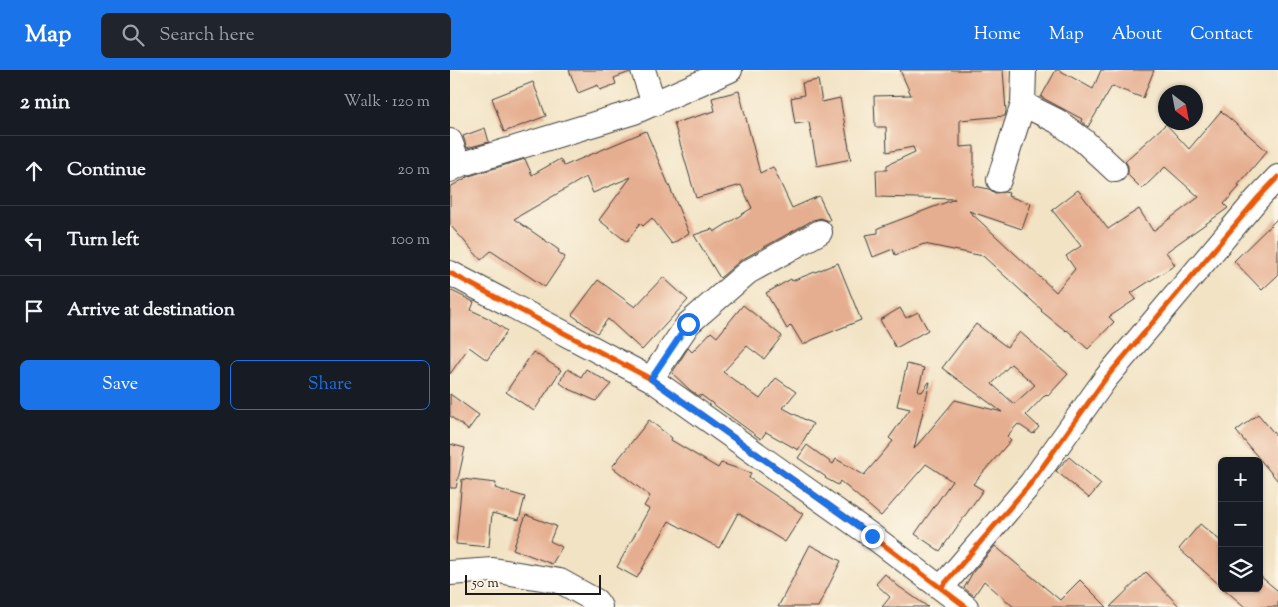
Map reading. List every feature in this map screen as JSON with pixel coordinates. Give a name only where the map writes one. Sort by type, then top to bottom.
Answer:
[{"type":"street","points":[[643,70],[654,104]]},
{"type":"street","points":[[450,141],[455,167],[625,115],[730,70]]},
{"type":"street","points":[[1000,180],[1022,104],[1024,70]]},
{"type":"street","points":[[1022,104],[1057,120],[1084,141],[1115,170]]},
{"type":"street","points":[[941,588],[1031,483],[1106,378],[1278,177]]},
{"type":"street","points":[[651,379],[688,324],[748,272],[820,232]]},
{"type":"street","points":[[450,273],[651,379],[872,536],[966,607]]},
{"type":"street","points":[[450,573],[493,570],[560,581],[596,601],[600,607]]},
{"type":"building","points":[[569,70],[630,70],[630,72],[614,78],[616,84],[600,90],[598,85],[578,93]]},
{"type":"building","points":[[900,70],[1003,70],[1005,116],[960,120],[960,147],[974,146],[974,186],[989,189],[995,193],[1009,193],[1008,196],[1031,204],[1022,229],[969,211],[1056,292],[1075,269],[1066,256],[1081,246],[1052,210],[1078,190],[1108,229],[1139,209],[1153,231],[1199,197],[1165,167],[1142,189],[1128,175],[1128,166],[1125,161],[1159,130],[1172,130],[1189,149],[1221,111],[1267,151],[1224,204],[1228,208],[1166,252],[1175,265],[1131,293],[1136,299],[1109,317],[1114,322],[1088,349],[1067,330],[1041,311],[983,256],[924,244],[895,255],[893,249],[873,257],[865,235],[878,233],[878,228],[955,199],[877,197],[876,170],[887,170],[887,165],[915,152],[913,147],[887,152],[886,127],[875,127],[874,96],[911,95]]},
{"type":"building","points":[[1056,70],[1093,89],[1101,70],[1154,70],[1143,98],[1112,86],[1088,127],[1081,121],[1082,119],[1041,97]]},
{"type":"building","points":[[818,80],[822,102],[840,98],[851,159],[817,166],[809,122],[795,124],[791,98],[804,95],[802,83]]},
{"type":"building","points":[[533,82],[546,116],[504,132],[492,98]]},
{"type":"building","points":[[739,91],[760,173],[773,167],[792,208],[819,196],[830,220],[821,218],[813,220],[741,260],[720,278],[694,235],[712,229],[714,232],[752,208],[741,185],[696,198],[674,123],[715,111],[712,98]]},
{"type":"building","points":[[485,128],[489,142],[467,148],[463,136]]},
{"type":"building","points":[[646,131],[689,233],[672,244],[652,218],[643,226],[640,223],[627,242],[599,220],[631,177],[593,193],[586,177],[514,219],[559,250],[558,252],[565,257],[545,287],[491,251],[481,260],[450,225],[450,187],[469,176],[525,159],[532,175],[560,159],[564,166]]},
{"type":"building","points":[[1278,218],[1278,275],[1262,290],[1234,261]]},
{"type":"building","points":[[838,263],[861,320],[803,345],[791,325],[787,329],[766,293],[791,279],[792,281]]},
{"type":"building","points":[[663,277],[688,300],[642,350],[608,319],[597,333],[572,315],[598,280],[635,307]]},
{"type":"building","points":[[450,290],[474,302],[471,310],[488,318],[507,331],[487,360],[469,347],[450,374]]},
{"type":"building","points":[[743,305],[782,336],[764,359],[747,346],[723,372],[760,399],[776,378],[796,392],[783,408],[813,424],[798,450],[766,432],[761,439],[701,395],[700,397],[690,390],[672,373],[688,348],[692,352],[711,332],[717,337]]},
{"type":"building","points":[[900,308],[906,318],[918,312],[928,330],[896,348],[880,320]]},
{"type":"building","points":[[976,324],[1007,347],[1020,332],[1068,374],[1048,396],[1046,394],[1026,415],[1039,427],[1033,434],[1018,424],[1007,436],[1011,440],[973,484],[983,490],[940,551],[915,534],[952,481],[926,464],[881,516],[840,481],[838,485],[825,478],[798,458],[807,445],[833,464],[836,459],[864,475],[893,441],[889,438],[910,409],[897,406],[907,364],[924,368],[918,391],[922,392],[930,382],[914,449],[955,400],[1002,412],[942,368]],"holes":[[[1011,364],[1035,385],[1014,404],[992,384]]]},
{"type":"building","points":[[533,352],[561,370],[534,411],[506,392]]},
{"type":"building","points":[[568,369],[581,377],[586,369],[611,384],[596,401],[567,388],[559,382]]},
{"type":"building","points":[[450,394],[479,415],[468,430],[450,416]]},
{"type":"building","points":[[1258,414],[1278,438],[1278,481],[1263,463],[1263,457],[1258,457],[1236,431]]},
{"type":"building","points":[[649,420],[672,438],[671,440],[718,468],[721,463],[751,473],[749,478],[803,514],[785,542],[738,513],[719,548],[669,521],[637,578],[617,567],[649,509],[644,506],[650,496],[612,467]]},
{"type":"building","points":[[450,444],[465,448],[456,488],[450,488]]},
{"type":"building","points":[[1069,457],[1101,484],[1089,498],[1056,471]]},
{"type":"building","points":[[462,479],[496,483],[495,488],[525,497],[519,520],[492,513],[489,547],[456,544]]},
{"type":"building","points":[[526,515],[556,526],[550,541],[562,547],[552,564],[513,549]]},
{"type":"building","points":[[1200,524],[1218,539],[1218,583],[1179,549]]},
{"type":"building","points":[[810,545],[841,561],[818,607],[778,607]]},
{"type":"building","points":[[995,546],[1060,600],[1080,580],[1107,607],[1014,607],[984,581],[974,596],[964,588],[973,572]]},
{"type":"building","points":[[1146,572],[1180,607],[1110,607]]},
{"type":"building","points":[[885,574],[898,586],[928,607],[882,607],[890,597],[876,584]]},
{"type":"building","points":[[1263,578],[1278,591],[1278,607],[1245,607],[1228,592],[1263,592]]},
{"type":"cycle path","points":[[941,588],[1031,483],[1106,378],[1257,199],[1278,177]]},
{"type":"cycle path","points":[[450,273],[651,379],[872,536],[966,607]]},
{"type":"route","points":[[688,324],[651,379],[872,536]]}]
